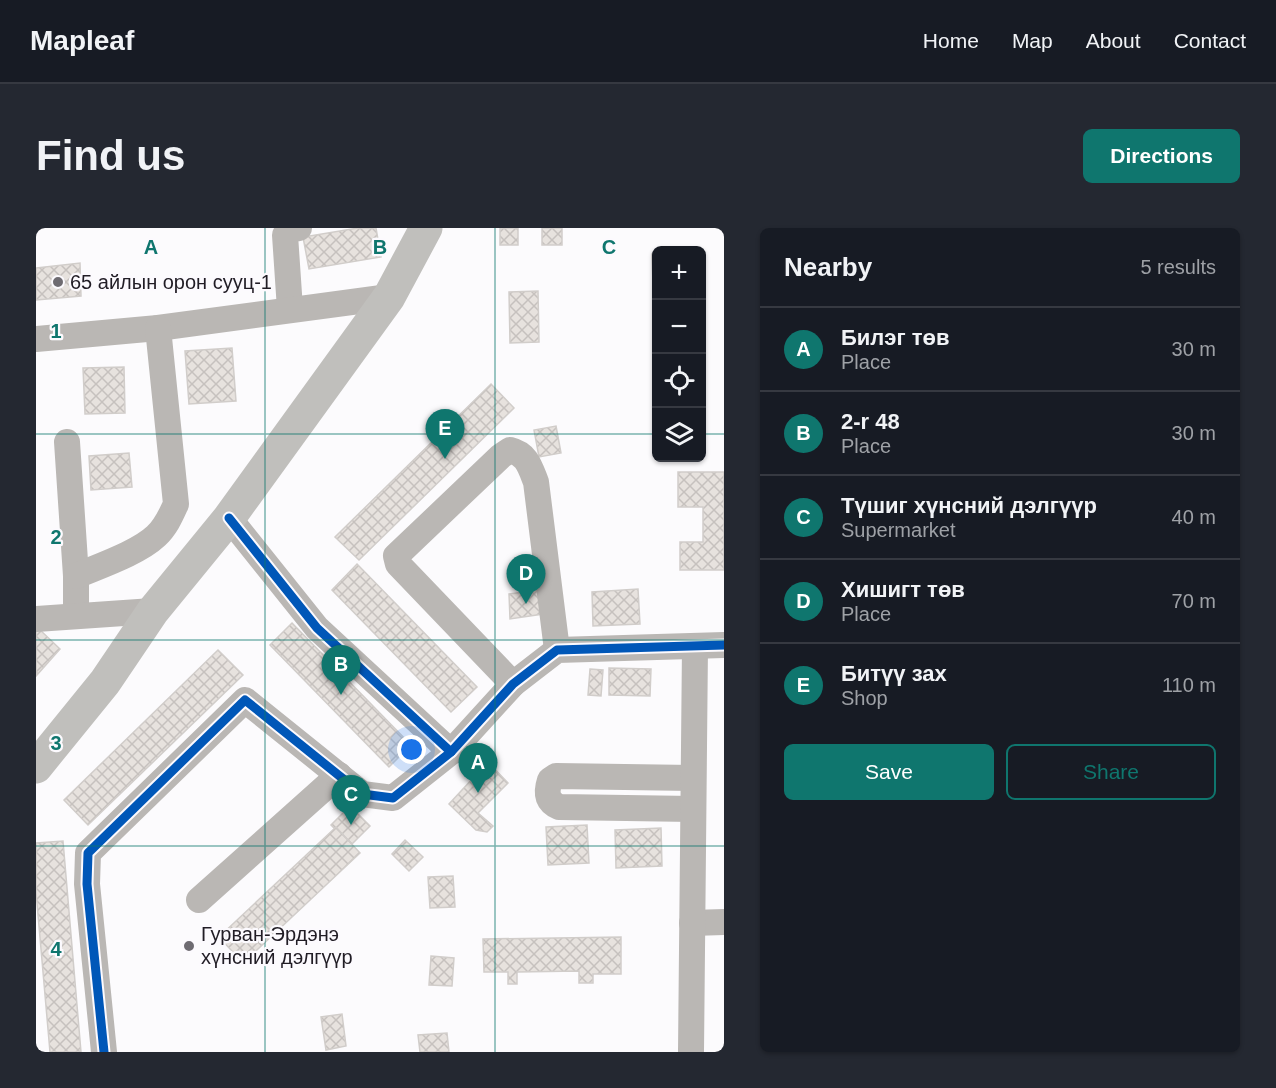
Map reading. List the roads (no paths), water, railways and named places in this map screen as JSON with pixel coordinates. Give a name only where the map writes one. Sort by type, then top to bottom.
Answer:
[{"type":"highway","points":[[36,767],[105,682],[153,611],[229,518],[389,297],[426,228]]},
{"type":"street","points":[[290,309],[285,235],[289,230],[299,228]]},
{"type":"street","points":[[36,339],[158,328],[389,297]]},
{"type":"street","points":[[76,576],[115,559],[156,536],[170,518],[176,504],[158,328]]},
{"type":"street","points":[[67,441],[76,576],[76,616]]},
{"type":"street","points":[[513,684],[398,564],[396,556],[510,450],[519,452],[526,458],[536,482],[557,650]]},
{"type":"street","points":[[229,518],[316,628],[451,752]]},
{"type":"street","points":[[36,619],[153,611]]},
{"type":"street","points":[[104,1052],[87,884],[88,853],[245,700],[362,794],[393,798],[451,752],[513,684],[557,650],[724,645]]},
{"type":"street","points":[[691,1052],[695,646]]},
{"type":"street","points":[[199,900],[339,776]]},
{"type":"street","points":[[693,778],[556,776],[550,780],[547,790],[552,804],[559,807],[693,809]]},
{"type":"street","points":[[692,923],[724,922]]},
{"type":"place","name":"65 айлын орон сууц-1","points":[[58,282]]},
{"type":"place","name":"Битүү зах","points":[[445,459]]},
{"type":"place","name":"Хишигт төв","points":[[526,604]]},
{"type":"place","name":"2-r 48","points":[[341,695]]},
{"type":"place","name":"Билэг төв","points":[[478,793]]},
{"type":"place","name":"Түшиг хүнсний дэлгүүр","points":[[351,825]]},
{"type":"place","name":"Гурван-Эрдэнэ хүнсний дэлгүүр","points":[[189,946]]}]
